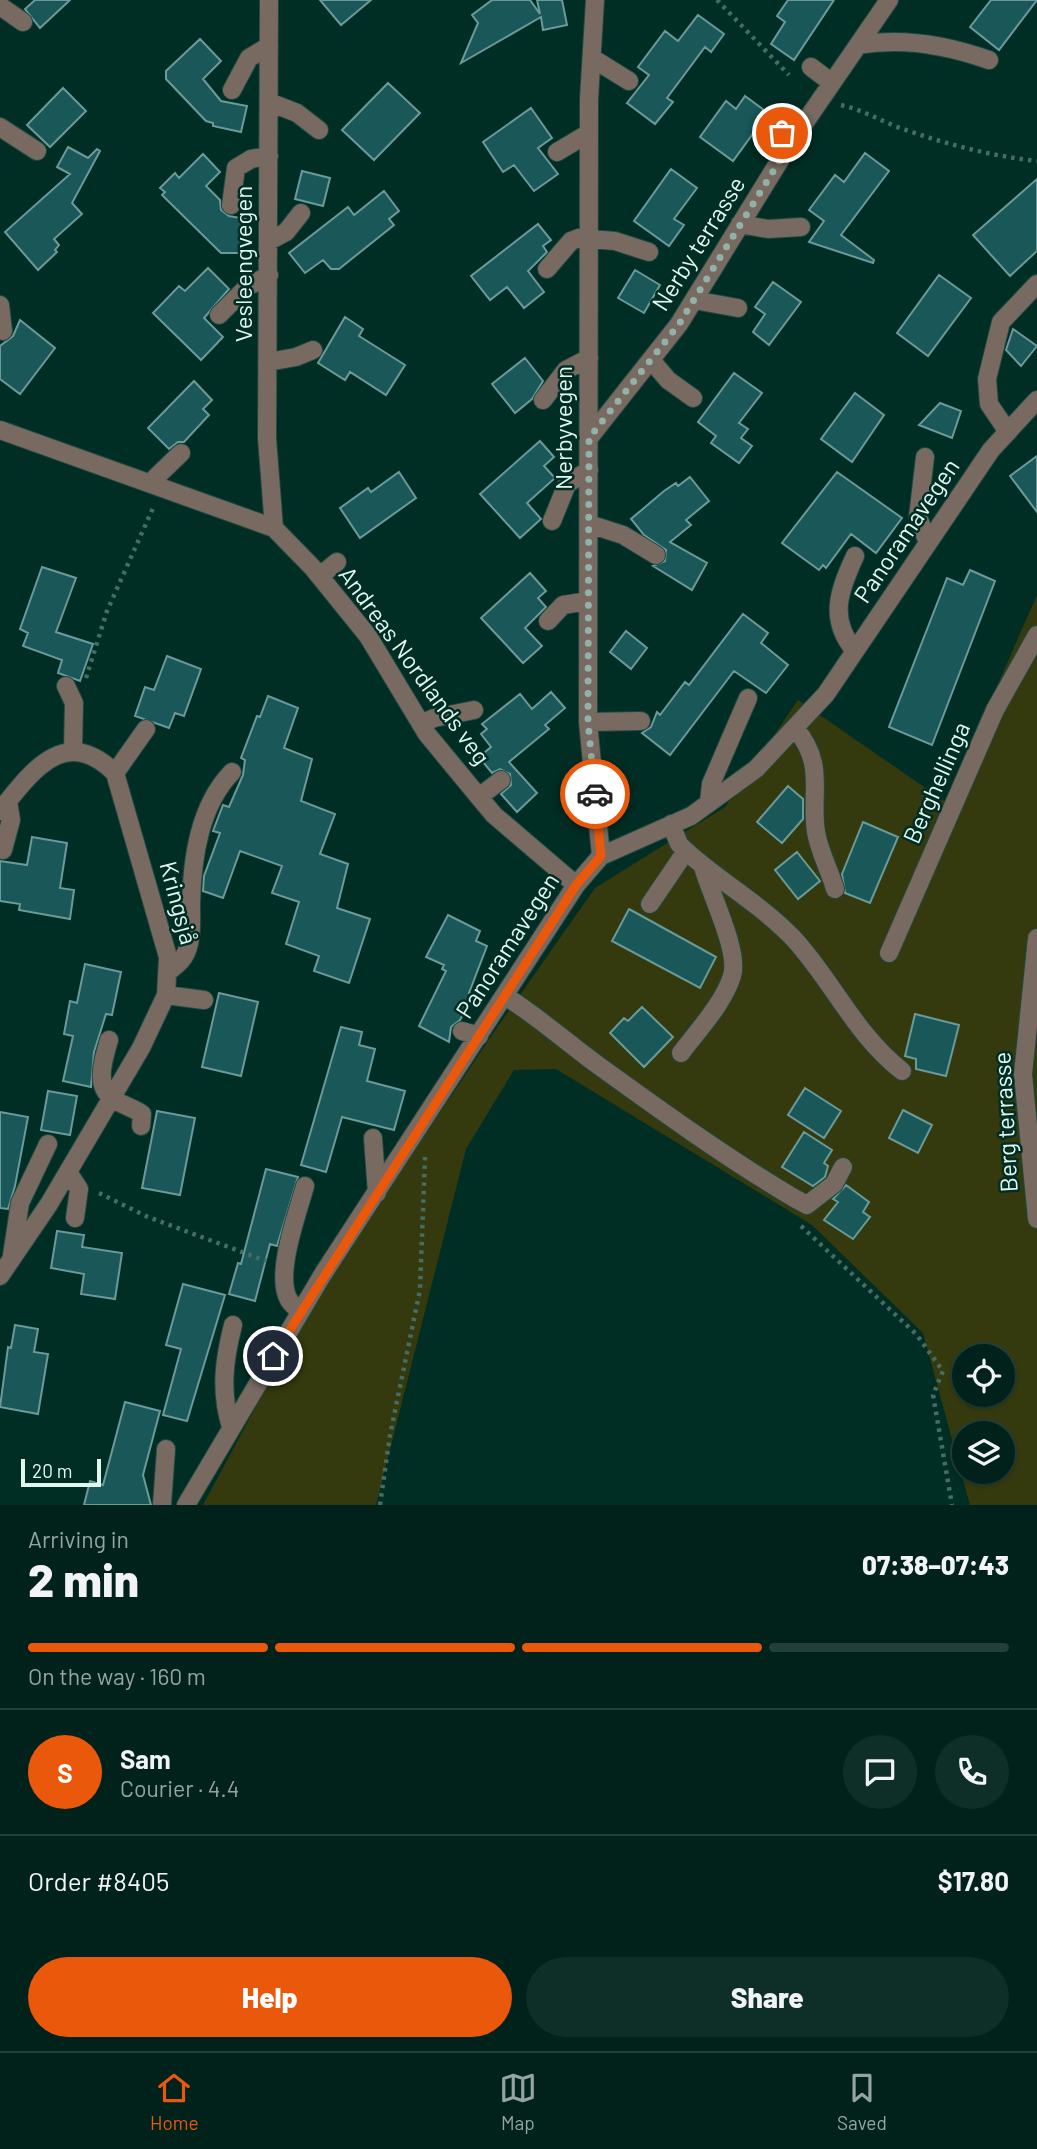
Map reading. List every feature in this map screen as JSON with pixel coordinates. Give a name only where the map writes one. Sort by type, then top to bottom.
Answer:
[{"type":"street","name":"Vesleengvegen","points":[[269,0],[267,438],[274,528]]},
{"type":"street","name":"Nerbyvegen","points":[[595,0],[589,133],[588,722],[601,856]]},
{"type":"street","name":"Nerby terrasse","points":[[589,438],[651,360],[694,300],[793,139],[889,0]]},
{"type":"street","points":[[0,6],[23,22]]},
{"type":"street","points":[[858,45],[885,40],[957,48],[989,60]]},
{"type":"street","points":[[232,90],[249,58],[270,46]]},
{"type":"street","points":[[592,58],[629,81]]},
{"type":"street","points":[[811,67],[832,83]]},
{"type":"street","points":[[270,102],[297,113],[319,130]]},
{"type":"street","points":[[773,126],[793,139]]},
{"type":"street","points":[[0,127],[37,151]]},
{"type":"street","points":[[557,152],[589,133]]},
{"type":"street","points":[[231,205],[236,168],[251,159],[270,156]]},
{"type":"street","points":[[269,241],[286,232],[301,213]]},
{"type":"street","points":[[740,224],[768,229],[801,227]]},
{"type":"street","points":[[547,269],[571,241],[590,236],[649,252]]},
{"type":"street","points":[[219,315],[247,286],[269,275]]},
{"type":"street","points":[[1008,432],[989,404],[986,379],[1001,322],[1037,284]]},
{"type":"street","points":[[694,300],[738,308]]},
{"type":"street","points":[[0,305],[3,331]]},
{"type":"street","points":[[268,362],[296,357],[313,350]]},
{"type":"street","points":[[543,400],[566,370],[589,358]]},
{"type":"street","points":[[651,360],[668,380],[693,398]]},
{"type":"street","name":"Panoramavegen","points":[[186,1505],[300,1312],[412,1139],[471,1033],[505,996],[576,885],[601,856],[691,816],[756,769],[795,728],[826,694],[991,450],[1037,400]]},
{"type":"street","name":"Andreas Nordlands veg","points":[[0,430],[274,528],[320,576],[368,636],[421,724],[479,797],[503,822],[576,885]]},
{"type":"street","points":[[156,485],[181,453]]},
{"type":"street","points":[[925,457],[918,517],[928,543]]},
{"type":"street","points":[[552,521],[567,484],[589,470]]},
{"type":"street","points":[[589,524],[623,535],[656,555]]},
{"type":"street","points":[[855,556],[839,596],[837,618],[842,636],[855,651]]},
{"type":"street","points":[[320,576],[337,562]]},
{"type":"street","points":[[548,621],[563,605],[588,601]]},
{"type":"street","name":"Berghellinga","points":[[889,953],[995,710],[1037,635]]},
{"type":"street","points":[[66,686],[74,703],[73,750]]},
{"type":"street","points":[[709,802],[711,784],[748,698]]},
{"type":"street","points":[[421,724],[434,718],[474,710]]},
{"type":"street","points":[[588,722],[641,721]]},
{"type":"street","points":[[795,728],[806,741],[817,776],[816,834],[835,889]]},
{"type":"street","points":[[3,850],[11,820],[4,806],[47,758],[73,750],[100,759],[115,772],[146,729]]},
{"type":"street","name":"Kringsjå","points":[[0,1276],[72,1179],[166,995],[168,957],[115,772]]},
{"type":"street","points":[[167,973],[184,957],[191,933],[192,877],[209,805],[220,784],[232,772]]},
{"type":"street","points":[[479,797],[501,780]]},
{"type":"street","points":[[671,824],[679,844],[686,851],[773,918],[796,941],[876,1051],[902,1071]]},
{"type":"street","points":[[650,904],[686,851]]},
{"type":"street","points":[[681,1053],[720,1000],[733,974],[732,950],[703,866]]},
{"type":"street","name":"Berg terrasse","points":[[1037,938],[1023,1074],[1029,1166],[1037,1219]]},
{"type":"street","points":[[166,995],[204,999]]},
{"type":"street","points":[[505,996],[538,1017],[593,1062],[703,1141],[807,1205],[834,1184],[843,1167]]},
{"type":"street","points":[[109,1040],[102,1066],[103,1087],[112,1098],[142,1114],[141,1126]]},
{"type":"street","points":[[373,1138],[377,1193]]},
{"type":"street","points":[[12,1258],[20,1203],[48,1144]]},
{"type":"street","points":[[72,1179],[75,1218]]},
{"type":"street","points":[[300,1312],[288,1299],[286,1269],[289,1241],[305,1186]]},
{"type":"street","points":[[231,1427],[223,1403],[226,1354],[233,1325]]},
{"type":"street","points":[[162,1505],[166,1449]]},
{"type":"path","points":[[717,0],[798,84],[820,100],[855,108],[906,131],[992,155],[1037,161]]},
{"type":"path","points":[[74,703],[84,683],[107,611],[156,485]]},
{"type":"path","points":[[380,1505],[390,1435],[420,1290],[426,1159],[412,1139]]},
{"type":"path","points":[[72,1179],[149,1217],[286,1269]]},
{"type":"path","points":[[807,1205],[796,1222],[916,1334],[943,1371],[933,1395],[952,1505]]},
{"type":"green space","points":[[1037,595],[1037,1505],[970,1505],[964,1484],[1015,1484],[1015,1421],[952,1421],[952,1439],[923,1333],[812,1225],[556,1069],[514,1070],[466,1149],[376,1505],[203,1505],[309,1308],[494,1032],[595,888],[725,807],[798,700],[946,802]]},
{"type":"building","points":[[35,0],[70,0],[40,28],[25,9]]},
{"type":"building","points":[[320,0],[371,0],[341,25]]},
{"type":"building","points":[[492,0],[530,0],[540,14],[537,0],[562,0],[567,25],[543,30],[541,17],[461,63],[478,23],[472,15]]},
{"type":"building","points":[[788,0],[834,0],[794,60],[771,44],[785,22],[777,16]]},
{"type":"building","points":[[991,0],[1037,0],[999,50],[970,27]]},
{"type":"building","points":[[698,15],[724,34],[711,52],[705,47],[667,98],[673,102],[655,124],[627,103],[649,75],[638,67],[665,31],[678,41]]},
{"type":"building","points":[[200,39],[221,61],[203,79],[221,101],[247,106],[241,132],[213,126],[213,123],[206,121],[166,79],[166,71]]},
{"type":"building","points":[[388,83],[420,113],[374,160],[342,130]]},
{"type":"building","points":[[63,88],[86,111],[50,147],[27,125]]},
{"type":"building","points":[[745,96],[768,113],[733,161],[700,137],[726,101],[736,109]]},
{"type":"building","points":[[531,108],[552,138],[538,148],[558,174],[534,191],[514,165],[503,172],[483,142]]},
{"type":"building","points":[[68,147],[88,158],[97,149],[100,151],[72,203],[82,214],[54,239],[59,245],[55,250],[57,252],[38,270],[5,232],[70,174],[57,167]]},
{"type":"building","points":[[865,153],[889,171],[841,235],[874,260],[873,263],[809,242],[824,221],[809,210],[835,175],[844,182]]},
{"type":"building","points":[[203,154],[220,172],[206,186],[220,200],[221,210],[229,216],[246,219],[246,253],[221,253],[162,195],[165,192],[160,188],[175,173],[179,178]]},
{"type":"building","points":[[671,169],[697,188],[674,219],[684,225],[669,246],[634,221]]},
{"type":"building","points":[[302,171],[330,178],[323,206],[295,199]]},
{"type":"building","points":[[1037,179],[1037,251],[1010,276],[973,235]]},
{"type":"building","points":[[384,191],[399,211],[389,219],[394,225],[339,269],[331,269],[323,260],[305,273],[289,253],[348,207],[354,215]]},
{"type":"building","points":[[538,224],[551,240],[543,246],[547,252],[528,271],[544,292],[524,308],[507,287],[490,300],[471,276]]},
{"type":"building","points":[[208,268],[229,289],[204,318],[223,337],[201,360],[153,313],[179,286],[185,291]]},
{"type":"building","points":[[635,270],[660,285],[644,313],[618,298]]},
{"type":"building","points":[[939,275],[971,298],[928,356],[897,333]]},
{"type":"building","points":[[773,282],[801,302],[769,345],[753,332],[765,314],[755,307]]},
{"type":"building","points":[[345,317],[363,329],[359,336],[405,365],[386,395],[350,372],[345,380],[318,363]]},
{"type":"building","points":[[20,320],[55,348],[20,394],[0,379],[0,346],[13,336]]},
{"type":"building","points":[[1013,329],[1037,346],[1021,366],[1006,350]]},
{"type":"building","points":[[525,358],[543,381],[532,399],[515,413],[492,384]]},
{"type":"building","points":[[734,373],[762,393],[739,423],[748,429],[741,438],[752,446],[739,463],[711,443],[716,436],[698,422]]},
{"type":"building","points":[[194,381],[212,400],[203,409],[209,415],[184,442],[178,442],[169,449],[148,428]]},
{"type":"building","points":[[855,393],[884,415],[852,462],[821,439]]},
{"type":"building","points":[[940,403],[961,411],[952,438],[919,425]]},
{"type":"building","points":[[540,441],[554,457],[544,466],[555,478],[527,503],[541,519],[520,538],[480,494]]},
{"type":"building","points":[[1037,456],[1037,512],[1010,476]]},
{"type":"building","points":[[399,472],[416,498],[360,538],[340,508],[368,488],[371,492]]},
{"type":"building","points":[[837,472],[902,518],[876,553],[851,534],[826,568],[823,565],[819,570],[782,543]]},
{"type":"building","points":[[690,477],[709,501],[686,520],[691,525],[670,542],[707,563],[692,590],[653,566],[665,561],[666,550],[644,535],[631,519],[664,491],[676,483],[678,486]]},
{"type":"building","points":[[42,567],[76,578],[56,632],[93,644],[80,681],[58,673],[62,660],[23,646],[28,633],[20,629]]},
{"type":"building","points":[[970,570],[995,581],[932,745],[889,727],[947,578],[963,585]]},
{"type":"building","points":[[530,573],[546,591],[538,598],[546,607],[525,628],[542,646],[523,663],[481,618]]},
{"type":"building","points":[[743,614],[768,633],[761,643],[788,665],[766,693],[734,671],[670,755],[642,733],[651,727],[657,712],[660,715],[685,682],[689,685]]},
{"type":"building","points":[[626,631],[647,648],[631,669],[610,652]]},
{"type":"building","points":[[167,656],[201,669],[184,716],[175,713],[169,728],[135,716],[145,687],[154,690]]},
{"type":"building","points":[[551,692],[565,708],[545,725],[549,729],[509,762],[537,793],[517,812],[501,794],[511,785],[510,774],[500,769],[492,773],[479,757],[491,747],[481,734],[487,729],[482,724],[520,694],[532,709]]},
{"type":"building","points":[[268,696],[298,708],[284,748],[312,759],[301,801],[335,814],[320,854],[348,864],[337,908],[370,919],[349,983],[314,971],[319,956],[286,944],[299,902],[272,893],[282,866],[240,851],[223,898],[203,891],[204,876],[220,833],[213,831],[223,805],[229,807],[243,775],[245,760],[241,758]]},
{"type":"building","points":[[788,786],[803,799],[803,819],[782,843],[757,822]]},
{"type":"building","points":[[863,822],[898,837],[870,903],[845,893],[842,874]]},
{"type":"building","points":[[32,837],[67,843],[60,888],[74,890],[70,919],[19,910],[20,904],[0,901],[0,861],[27,865]]},
{"type":"building","points":[[797,852],[820,881],[798,899],[775,870]]},
{"type":"building","points":[[629,909],[716,957],[700,988],[612,941]]},
{"type":"building","points":[[448,915],[480,931],[476,941],[487,946],[469,993],[473,995],[460,1020],[451,1027],[449,1042],[419,1026],[446,971],[442,969],[444,965],[426,957]]},
{"type":"building","points":[[85,964],[121,972],[112,1015],[106,1014],[94,1052],[91,1087],[63,1081],[73,1036],[64,1034],[70,1001],[77,1003]]},
{"type":"building","points":[[219,993],[258,1002],[241,1076],[202,1067]]},
{"type":"building","points":[[642,1007],[673,1037],[644,1067],[610,1033],[624,1018],[628,1021]]},
{"type":"building","points":[[915,1014],[959,1025],[946,1076],[916,1069],[916,1059],[905,1056]]},
{"type":"building","points":[[341,1027],[362,1032],[359,1045],[375,1049],[367,1081],[405,1091],[394,1130],[342,1117],[326,1172],[301,1165]]},
{"type":"building","points":[[805,1088],[841,1111],[824,1138],[788,1115]]},
{"type":"building","points":[[48,1091],[77,1096],[70,1135],[41,1130]]},
{"type":"building","points":[[903,1110],[932,1125],[918,1153],[889,1138]]},
{"type":"building","points":[[157,1111],[195,1118],[180,1195],[142,1188]]},
{"type":"building","points":[[0,1112],[28,1117],[8,1209],[0,1208]]},
{"type":"building","points":[[804,1132],[832,1150],[824,1163],[828,1166],[825,1177],[813,1186],[782,1167]]},
{"type":"building","points":[[266,1169],[298,1177],[277,1246],[270,1244],[255,1301],[229,1294],[238,1263],[241,1264]]},
{"type":"building","points":[[846,1185],[869,1202],[863,1212],[870,1217],[853,1239],[824,1220],[838,1202],[833,1199]]},
{"type":"building","points":[[57,1231],[84,1235],[82,1247],[122,1253],[115,1299],[81,1294],[84,1274],[51,1268]]},
{"type":"building","points":[[183,1284],[225,1295],[187,1421],[163,1415],[181,1349],[166,1345]]},
{"type":"building","points":[[15,1325],[38,1329],[34,1352],[48,1354],[38,1414],[0,1407],[8,1347],[11,1348]]},
{"type":"building","points":[[125,1402],[160,1411],[143,1475],[151,1505],[84,1505],[90,1481],[103,1485]]},
{"type":"way so far","points":[[595,794],[588,722],[589,438],[679,324],[793,139],[782,133]]},
{"type":"route","points":[[273,1356],[323,1274],[576,885],[601,856],[595,794]]}]
